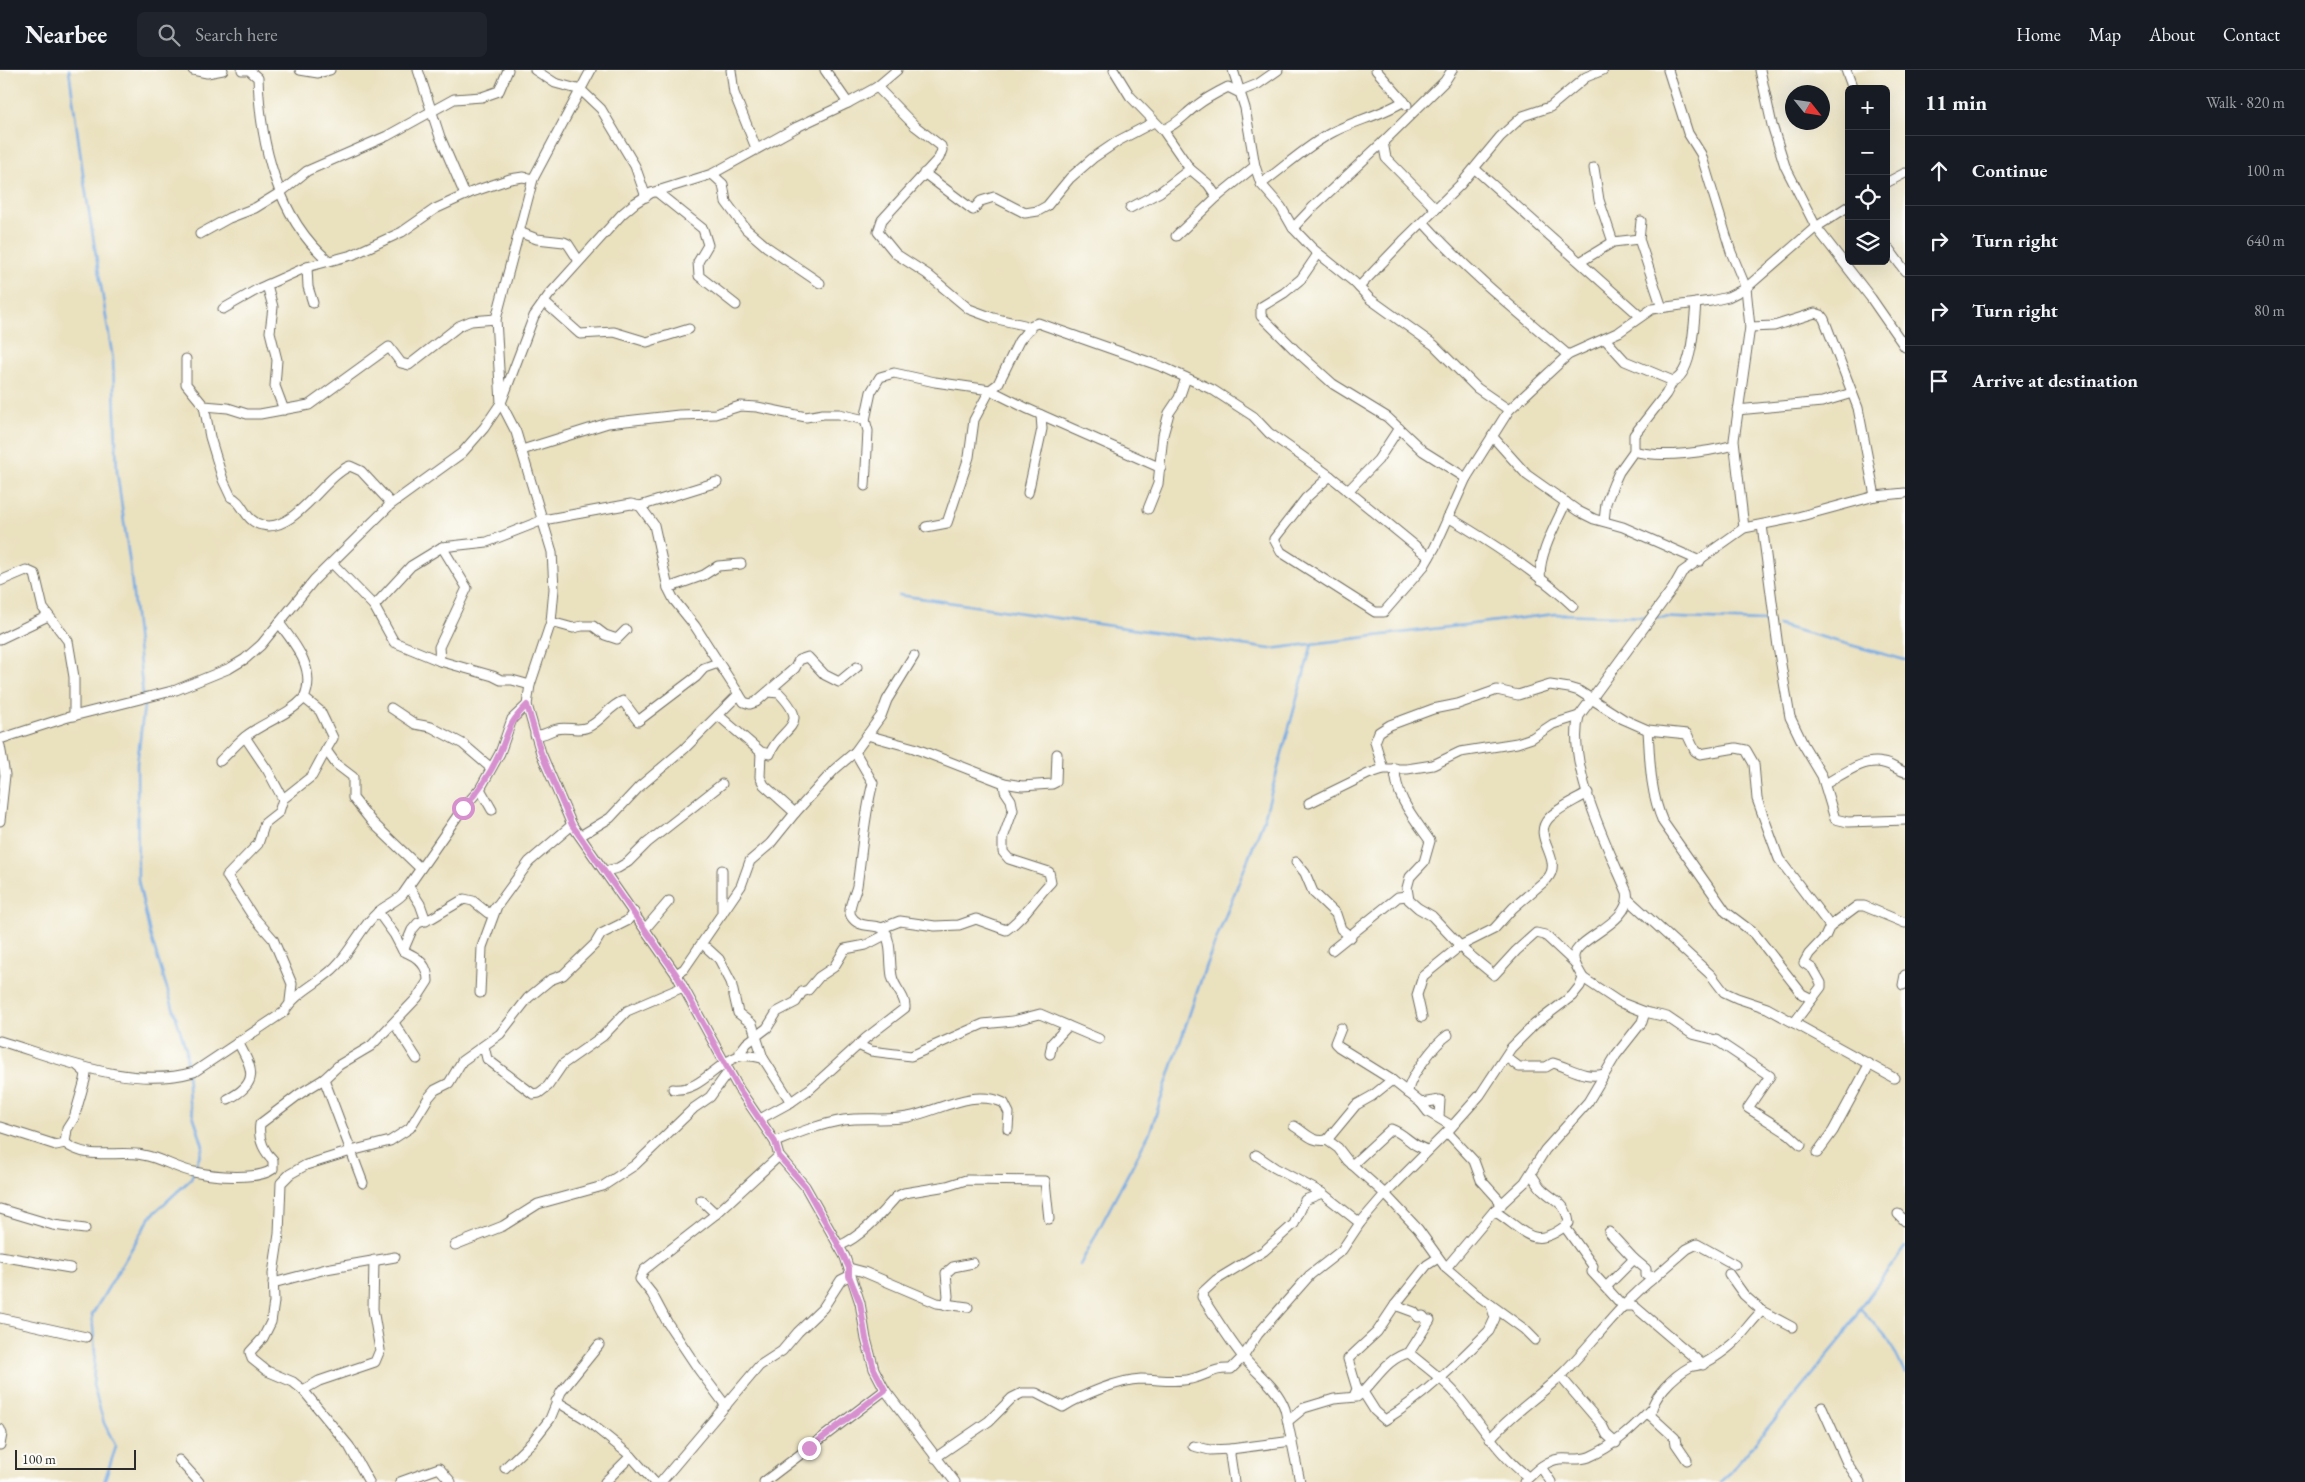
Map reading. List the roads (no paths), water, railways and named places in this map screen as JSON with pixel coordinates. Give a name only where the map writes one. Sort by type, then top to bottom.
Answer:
[{"type":"street","points":[[193,70],[207,73],[223,70]]},
{"type":"street","points":[[242,70],[258,72],[267,156],[281,192],[299,229],[314,249],[329,261]]},
{"type":"street","points":[[300,70],[318,73],[330,70]]},
{"type":"street","points":[[418,70],[440,137],[465,195]]},
{"type":"street","points":[[200,234],[229,218],[255,208],[281,192],[307,170],[387,136],[454,99],[482,97],[498,90],[508,70]]},
{"type":"street","points":[[536,70],[555,82],[581,90],[601,109],[635,166],[646,197]]},
{"type":"street","points":[[591,70],[533,179],[496,318],[501,404],[516,432],[552,552],[554,589],[551,622],[530,684],[527,705],[535,735],[572,825],[676,974],[727,1067],[775,1142],[779,1156],[805,1186],[839,1246],[849,1272],[860,1303],[866,1339],[874,1369],[885,1390],[955,1482]]},
{"type":"street","points":[[731,70],[734,93],[756,148]]},
{"type":"street","points":[[825,70],[848,104]]},
{"type":"street","points":[[0,821],[5,776],[0,742],[74,716],[176,690],[230,668],[245,659],[261,645],[314,580],[390,506],[462,453],[484,428],[501,404],[534,316],[579,260],[622,214],[646,197],[712,174],[756,148],[848,104],[877,87],[896,70]]},
{"type":"street","points":[[1114,70],[1130,96],[1163,130],[1190,169],[1208,184],[1217,197]]},
{"type":"street","points":[[1233,70],[1238,92],[1245,108],[1255,166],[1261,184],[1281,207],[1293,228],[1318,254],[1359,287],[1370,299],[1434,345],[1477,388],[1509,410]]},
{"type":"street","points":[[1163,130],[1177,125],[1195,107],[1228,87],[1238,92],[1258,84],[1278,70]]},
{"type":"street","points":[[1376,70],[1413,112]]},
{"type":"street","points":[[1293,228],[1313,206],[1383,142],[1445,81],[1452,70]]},
{"type":"street","points":[[1359,287],[1475,169],[1500,138],[1523,116],[1550,107],[1586,78],[1603,70]]},
{"type":"street","points":[[1760,70],[1772,126],[1785,166],[1816,227],[1860,283],[1905,347]]},
{"type":"street","points":[[1846,70],[1852,85]]},
{"type":"street","points":[[1670,71],[1688,133],[1702,154],[1731,252],[1746,288],[1750,327],[1737,410],[1734,445],[1744,528]]},
{"type":"street","points":[[877,87],[915,126],[941,146],[942,150],[940,158],[882,220],[878,232],[896,254],[927,274],[969,309],[993,318],[1024,325],[1030,329]]},
{"type":"street","points":[[1261,184],[1285,167],[1302,151],[1326,137],[1390,110],[1404,101]]},
{"type":"street","points":[[924,173],[973,210],[981,201],[994,197],[1025,212],[1038,211],[1046,206],[1070,178],[1093,158],[1118,141],[1154,122]]},
{"type":"street","points":[[1383,142],[1386,158],[1406,176],[1436,209]]},
{"type":"street","points":[[1176,236],[1217,197],[1255,166]]},
{"type":"street","points":[[1594,168],[1598,200],[1613,242]]},
{"type":"street","points":[[1130,208],[1160,192],[1190,169]]},
{"type":"street","points":[[1475,169],[1640,316]]},
{"type":"street","points":[[712,174],[723,184],[726,202],[746,229],[767,247],[820,283]]},
{"type":"street","points":[[1890,181],[1905,174]]},
{"type":"street","points":[[223,309],[260,288],[307,267],[352,255],[402,232],[435,209],[465,195],[510,179],[523,177],[533,179]]},
{"type":"street","points":[[657,192],[702,229],[708,246],[698,262],[699,276],[736,305]]},
{"type":"street","points":[[1330,476],[1306,498],[1274,539],[1282,552],[1379,613],[1390,607],[1429,556],[1466,478],[1509,410],[1568,355],[1605,339],[1652,309],[1728,297],[1746,288],[1816,227],[1845,209]]},
{"type":"street","points":[[1642,221],[1639,239],[1662,308]]},
{"type":"street","points":[[1423,222],[1480,281],[1568,355]]},
{"type":"street","points":[[519,232],[538,240],[564,242],[568,244],[579,260]]},
{"type":"street","points":[[1580,262],[1613,242],[1639,239]]},
{"type":"street","points":[[1890,250],[1905,271]]},
{"type":"street","points":[[1318,254],[1301,279],[1284,293],[1261,307],[1261,316],[1294,350],[1333,384],[1378,410],[1424,452],[1466,478]]},
{"type":"street","points":[[307,267],[308,287],[313,303]]},
{"type":"street","points":[[267,285],[273,307],[270,332],[277,360],[275,386],[284,410]]},
{"type":"street","points":[[544,302],[580,334],[614,332],[647,342],[689,329]]},
{"type":"street","points":[[1605,339],[1625,361],[1674,380],[1680,378],[1686,370],[1692,344],[1696,303]]},
{"type":"street","points":[[1750,327],[1774,326],[1808,314],[1821,315],[1830,331],[1852,393],[1865,440],[1875,496]]},
{"type":"street","points":[[204,406],[228,408],[247,414],[309,406],[389,347],[401,363],[409,365],[459,326],[471,321],[496,318]]},
{"type":"street","points":[[926,527],[947,523],[960,479],[964,476],[970,457],[974,420],[990,390],[998,384],[1019,341],[1038,323],[1128,354],[1186,378],[1232,402],[1253,416],[1269,433],[1330,476],[1429,556]]},
{"type":"street","points":[[186,359],[186,384],[204,406],[210,437],[223,480],[231,497],[236,498],[248,518],[262,526],[283,522],[307,504],[340,470],[350,466],[361,471],[388,500],[390,506]]},
{"type":"street","points":[[865,486],[868,431],[865,420],[870,392],[880,377],[894,373],[935,382],[990,390],[1041,415],[1161,468]]},
{"type":"street","points":[[1148,509],[1158,484],[1165,428],[1169,413],[1179,398],[1186,378]]},
{"type":"street","points":[[1604,521],[1606,503],[1614,483],[1619,472],[1634,451],[1634,435],[1666,394],[1674,380]]},
{"type":"street","points":[[1737,410],[1822,402],[1852,393]]},
{"type":"street","points":[[522,450],[608,423],[679,415],[715,414],[740,406],[757,407],[806,417],[839,414],[865,420]]},
{"type":"street","points":[[1028,493],[1042,429],[1041,415]]},
{"type":"street","points":[[1348,491],[1378,460],[1399,428]]},
{"type":"street","points":[[1492,436],[1527,475],[1594,519],[1623,527],[1700,562]]},
{"type":"street","points":[[1634,451],[1665,455],[1713,451],[1734,445]]},
{"type":"street","points":[[374,606],[412,566],[442,547],[488,542],[543,520],[631,504],[640,506],[717,482]]},
{"type":"street","points":[[1894,1078],[1767,1008],[1724,992],[1711,975],[1628,899],[1596,820],[1580,766],[1576,728],[1579,716],[1674,588],[1682,572],[1700,562],[1744,528],[1875,496],[1905,493]]},
{"type":"street","points":[[1541,580],[1539,573],[1542,562],[1566,502]]},
{"type":"street","points":[[640,506],[654,525],[668,588],[744,702],[750,704],[756,702],[795,668],[800,660],[808,657],[825,674],[839,682],[857,667]]},
{"type":"street","points":[[1448,517],[1466,527],[1541,580],[1573,606]]},
{"type":"street","points":[[1762,525],[1790,716],[1825,784],[1836,819],[1839,821],[1905,820]]},
{"type":"street","points":[[440,661],[439,647],[467,588],[442,547]]},
{"type":"street","points":[[332,563],[374,606],[394,642],[440,661],[501,680],[512,680],[530,684]]},
{"type":"street","points":[[668,588],[704,575],[718,566],[741,564]]},
{"type":"street","points":[[0,581],[26,570],[35,574],[44,608],[48,616],[62,630],[68,641],[74,677],[74,716]]},
{"type":"street","points":[[0,639],[48,616]]},
{"type":"street","points":[[551,622],[573,628],[593,626],[605,635],[617,639],[626,630]]},
{"type":"street","points":[[220,761],[245,737],[273,718],[297,706],[309,688],[302,654],[279,623]]},
{"type":"street","points":[[676,974],[684,969],[721,917],[741,886],[750,861],[770,844],[795,812],[835,769],[855,752],[881,716],[887,700],[914,656]]},
{"type":"street","points":[[535,735],[543,736],[559,728],[576,730],[589,727],[616,704],[623,701],[638,721],[696,677],[704,668],[718,663]]},
{"type":"street","points":[[1383,769],[1375,742],[1379,732],[1390,725],[1433,709],[1458,704],[1497,690],[1518,694],[1550,685],[1579,691],[1623,720],[1648,730],[1687,734],[1695,751],[1700,754],[1736,748],[1746,750],[1754,764],[1757,799],[1779,858],[1830,926]]},
{"type":"street","points":[[718,715],[761,752],[770,754],[782,736],[788,731],[794,719],[793,710],[779,693],[768,692]]},
{"type":"street","points":[[580,836],[610,818],[639,787],[684,749],[738,694]]},
{"type":"street","points":[[290,1002],[292,984],[273,939],[252,915],[227,876],[258,844],[266,824],[279,812],[283,800],[312,776],[333,738],[320,711],[304,698]]},
{"type":"street","points":[[0,1041],[78,1066],[121,1076],[181,1076],[194,1072],[274,1020],[278,1014],[284,1012],[290,1002],[336,966],[357,935],[378,912],[396,901],[409,887],[420,868],[463,808],[480,789],[500,753],[512,720],[527,705]]},
{"type":"street","points":[[391,708],[415,724],[431,727],[463,744],[491,768]]},
{"type":"street","points":[[1310,803],[1368,774],[1383,769],[1407,769],[1433,765],[1460,752],[1517,743],[1532,738],[1554,724],[1579,716]]},
{"type":"street","points":[[1648,730],[1649,771],[1656,807],[1663,822],[1726,912],[1755,934],[1802,994],[1812,999]]},
{"type":"street","points":[[867,735],[914,748],[1004,783],[1022,786],[1052,784],[1056,782],[1057,754]]},
{"type":"street","points":[[245,737],[268,771],[283,800]]},
{"type":"street","points":[[326,750],[336,764],[353,777],[353,798],[372,822],[420,868]]},
{"type":"street","points":[[761,752],[760,777],[764,786],[795,812]]},
{"type":"street","points":[[855,752],[873,783],[868,800],[856,892],[850,910],[851,916],[858,923],[885,931]]},
{"type":"street","points":[[1825,784],[1861,765],[1874,762],[1884,763],[1905,772]]},
{"type":"street","points":[[1395,768],[1398,793],[1430,841],[1424,862],[1410,877],[1407,896]]},
{"type":"street","points":[[673,1089],[692,1088],[727,1067],[740,1056],[740,1052],[747,1043],[771,1023],[777,1012],[796,1002],[802,992],[808,990],[819,977],[834,967],[845,949],[866,945],[900,921],[935,926],[976,920],[1006,930],[1028,911],[1051,882],[1049,872],[1009,859],[1003,852],[1004,838],[1013,810],[1011,800],[1005,792],[1004,783]]},
{"type":"street","points":[[605,871],[618,868],[628,862],[647,843],[722,784]]},
{"type":"street","points":[[480,789],[492,810]]},
{"type":"street","points":[[1422,1017],[1417,995],[1423,976],[1460,946],[1494,929],[1513,908],[1551,875],[1553,866],[1550,852],[1542,836],[1542,828],[1556,812],[1588,793]]},
{"type":"street","points":[[403,951],[412,930],[418,923],[426,921],[464,899],[473,900],[488,913],[491,913],[529,862],[572,825]]},
{"type":"street","points":[[1296,862],[1305,873],[1313,892],[1336,914],[1340,929],[1351,936]]},
{"type":"street","points":[[721,917],[722,870]]},
{"type":"street","points":[[409,887],[420,904],[426,921]]},
{"type":"street","points":[[1332,950],[1398,897],[1407,896]]},
{"type":"street","points":[[1407,896],[1418,908],[1439,923],[1460,946],[1494,975],[1536,933],[1545,935],[1575,963],[1583,978],[1619,1002],[1645,1012],[1667,1017],[1692,1034],[1716,1040],[1770,1076],[1748,1108],[1801,1144]]},
{"type":"street","points":[[1575,963],[1574,956],[1578,949],[1626,908],[1628,899]]},
{"type":"street","points":[[645,929],[669,901]]},
{"type":"street","points":[[480,993],[482,947],[497,906]]},
{"type":"street","points":[[1794,1023],[1821,983],[1813,969],[1804,963],[1809,954],[1825,937],[1830,926],[1857,906],[1864,906],[1905,923]]},
{"type":"street","points":[[0,1127],[56,1145],[65,1143],[86,1152],[108,1155],[143,1155],[193,1172],[251,1177],[273,1169],[273,1160],[267,1154],[258,1134],[260,1124],[301,1093],[324,1080],[339,1065],[371,1046],[417,998],[428,981],[425,969],[416,956],[403,951],[394,934],[378,912]]},
{"type":"street","points":[[369,1482],[348,1446],[302,1390],[293,1382],[267,1371],[252,1359],[250,1352],[263,1338],[269,1327],[274,1302],[273,1282],[279,1234],[281,1183],[290,1174],[306,1166],[351,1151],[390,1141],[410,1128],[429,1097],[436,1090],[449,1083],[462,1061],[500,1034],[528,998],[550,980],[563,975],[595,944],[601,934],[627,922],[634,912]]},
{"type":"street","points":[[760,1119],[810,1088],[858,1045],[905,1008],[905,1003],[891,975],[891,956],[888,950],[885,931]]},
{"type":"street","points":[[707,948],[719,959],[731,982],[738,1013],[752,1024],[763,1058],[790,1102]]},
{"type":"street","points":[[1903,985],[1905,975]]},
{"type":"street","points":[[935,1458],[989,1421],[1012,1398],[1022,1393],[1036,1393],[1062,1407],[1082,1395],[1124,1381],[1141,1379],[1174,1382],[1191,1379],[1217,1368],[1231,1369],[1244,1357],[1258,1334],[1310,1275],[1346,1246],[1360,1223],[1480,1095],[1511,1048],[1535,1024],[1572,996],[1580,986],[1583,978]]},
{"type":"street","points":[[484,1046],[487,1059],[533,1094],[539,1093],[548,1086],[563,1064],[602,1036],[627,1012],[683,987]]},
{"type":"street","points":[[1446,1268],[1497,1209],[1531,1174],[1545,1150],[1588,1102],[1616,1055],[1642,1022],[1645,1012]]},
{"type":"street","points":[[858,1045],[871,1052],[911,1056],[983,1024],[1013,1021],[1034,1014],[1040,1014],[1099,1039]]},
{"type":"street","points":[[394,1023],[417,1059]]},
{"type":"street","points":[[1050,1054],[1052,1043],[1068,1026]]},
{"type":"street","points":[[1341,1028],[1335,1043],[1339,1047],[1392,1080],[1422,1103],[1428,1112],[1439,1117],[1478,1166],[1482,1180],[1499,1200],[1497,1209]]},
{"type":"street","points":[[1408,1093],[1408,1086],[1427,1057],[1448,1035]]},
{"type":"street","points":[[228,1099],[238,1094],[251,1076],[252,1069],[238,1042]]},
{"type":"street","points":[[740,1056],[763,1058]]},
{"type":"street","points":[[1506,1057],[1519,1068],[1546,1067],[1552,1063],[1586,1075],[1604,1074]]},
{"type":"street","points":[[1817,1153],[1833,1131],[1869,1065]]},
{"type":"street","points":[[65,1143],[68,1129],[74,1118],[86,1080],[86,1073],[78,1066]]},
{"type":"street","points":[[455,1245],[503,1226],[538,1204],[603,1186],[623,1174],[694,1108],[705,1102],[727,1067]]},
{"type":"street","points":[[324,1080],[363,1184]]},
{"type":"street","points":[[1294,1126],[1308,1138],[1321,1141],[1327,1140],[1356,1105],[1372,1096],[1392,1080]]},
{"type":"street","points":[[775,1142],[820,1125],[846,1120],[909,1117],[945,1105],[985,1098],[1004,1103],[1009,1113],[1008,1129]]},
{"type":"street","points":[[1422,1103],[1440,1100],[1439,1117]]},
{"type":"street","points":[[1352,1165],[1391,1129],[1398,1132],[1419,1149],[1428,1150]]},
{"type":"street","points":[[1327,1140],[1338,1148],[1352,1165],[1386,1194],[1418,1229],[1446,1268],[1476,1294],[1524,1329],[1535,1340]]},
{"type":"street","points":[[1256,1155],[1275,1168],[1322,1193],[1360,1223]]},
{"type":"street","points":[[726,1406],[699,1370],[667,1322],[652,1294],[640,1279],[644,1270],[716,1214],[779,1156]]},
{"type":"street","points":[[1497,1209],[1534,1238],[1549,1236],[1570,1223],[1566,1210],[1554,1197],[1541,1188],[1531,1174]]},
{"type":"street","points":[[839,1246],[857,1236],[896,1197],[904,1193],[947,1186],[966,1180],[1045,1181],[1049,1219]]},
{"type":"street","points":[[1300,1482],[1285,1409],[1276,1390],[1244,1357],[1202,1298],[1203,1292],[1216,1280],[1264,1251],[1294,1224],[1305,1200],[1322,1193]]},
{"type":"street","points":[[702,1200],[716,1214]]},
{"type":"street","points":[[0,1209],[53,1226],[85,1229]]},
{"type":"street","points":[[1898,1214],[1905,1221]]},
{"type":"street","points":[[1565,1227],[1593,1266],[1592,1272],[1623,1306],[1634,1306],[1703,1365]]},
{"type":"street","points":[[1609,1232],[1646,1269],[1646,1275],[1655,1277]]},
{"type":"street","points":[[1490,1439],[1503,1423],[1560,1376],[1638,1290],[1687,1248],[1697,1244],[1735,1265]]},
{"type":"street","points":[[0,1256],[70,1268]]},
{"type":"street","points":[[273,1282],[395,1256]]},
{"type":"street","points":[[1354,1396],[1357,1389],[1348,1359],[1377,1332],[1395,1304],[1427,1265],[1438,1258]]},
{"type":"street","points":[[1606,1288],[1634,1259]]},
{"type":"street","points":[[302,1390],[319,1381],[375,1362],[380,1350],[373,1309],[374,1260]]},
{"type":"street","points":[[946,1305],[948,1296],[946,1274],[953,1267],[973,1264]]},
{"type":"street","points":[[661,1482],[759,1366],[782,1351],[798,1332],[823,1308],[841,1280],[849,1272],[864,1272],[937,1303],[968,1307]]},
{"type":"street","points":[[1729,1274],[1744,1295],[1762,1311],[1792,1326]]},
{"type":"street","points":[[1288,1421],[1304,1408],[1354,1396],[1357,1397],[1399,1355],[1409,1353],[1430,1320],[1427,1321],[1423,1316],[1418,1316],[1395,1304]]},
{"type":"street","points":[[1363,1392],[1375,1410],[1385,1420],[1426,1391],[1489,1330],[1495,1318],[1491,1305]]},
{"type":"street","points":[[1409,1353],[1428,1371],[1440,1378],[1526,1479],[1542,1465],[1559,1459],[1576,1460],[1588,1457],[1616,1443],[1650,1410],[1659,1392],[1666,1388],[1675,1376],[1692,1366],[1703,1365],[1730,1346],[1744,1333],[1762,1311]]},
{"type":"street","points":[[0,1318],[86,1336]]},
{"type":"street","points":[[505,1468],[538,1434],[550,1418],[561,1392],[599,1345]]},
{"type":"street","points":[[1560,1376],[1602,1425],[1607,1435],[1616,1443]]},
{"type":"street","points":[[764,1482],[885,1390]]},
{"type":"street","points":[[556,1401],[584,1418],[631,1456],[654,1482]]},
{"type":"street","points":[[1822,1407],[1847,1463],[1860,1482]]},
{"type":"street","points":[[1650,1410],[1651,1416],[1675,1438],[1676,1444],[1687,1460]]},
{"type":"street","points":[[0,1429],[2,1434],[0,1444]]},
{"type":"street","points":[[1193,1446],[1210,1450],[1231,1449],[1292,1441]]},
{"type":"street","points":[[1231,1449],[1230,1455],[1234,1482]]},
{"type":"street","points":[[605,1482],[631,1456]]},
{"type":"street","points":[[179,1460],[199,1482]]},
{"type":"street","points":[[1541,1467],[1551,1482]]},
{"type":"street","points":[[400,1482],[439,1468],[451,1482]]},
{"type":"waterway","points":[[69,70],[84,181],[113,360],[117,472],[130,565],[144,706],[137,764],[138,880],[150,934],[186,1049],[189,1102],[203,1146],[191,1179],[151,1216],[92,1315],[95,1352],[93,1385],[104,1423],[116,1447],[104,1482]]},
{"type":"waterway","points":[[899,595],[1270,649],[1555,614],[1648,617]]},
{"type":"waterway","points":[[1654,617],[1762,621],[1773,624]]},
{"type":"waterway","points":[[1778,625],[1905,660]]},
{"type":"waterway","points":[[1080,1265],[1150,1132],[1206,965],[1264,819],[1312,644]]},
{"type":"waterway","points":[[1720,1482],[1731,1472],[1843,1337],[1860,1308],[1905,1247]]},
{"type":"waterway","points":[[1860,1308],[1889,1341],[1905,1373]]}]
